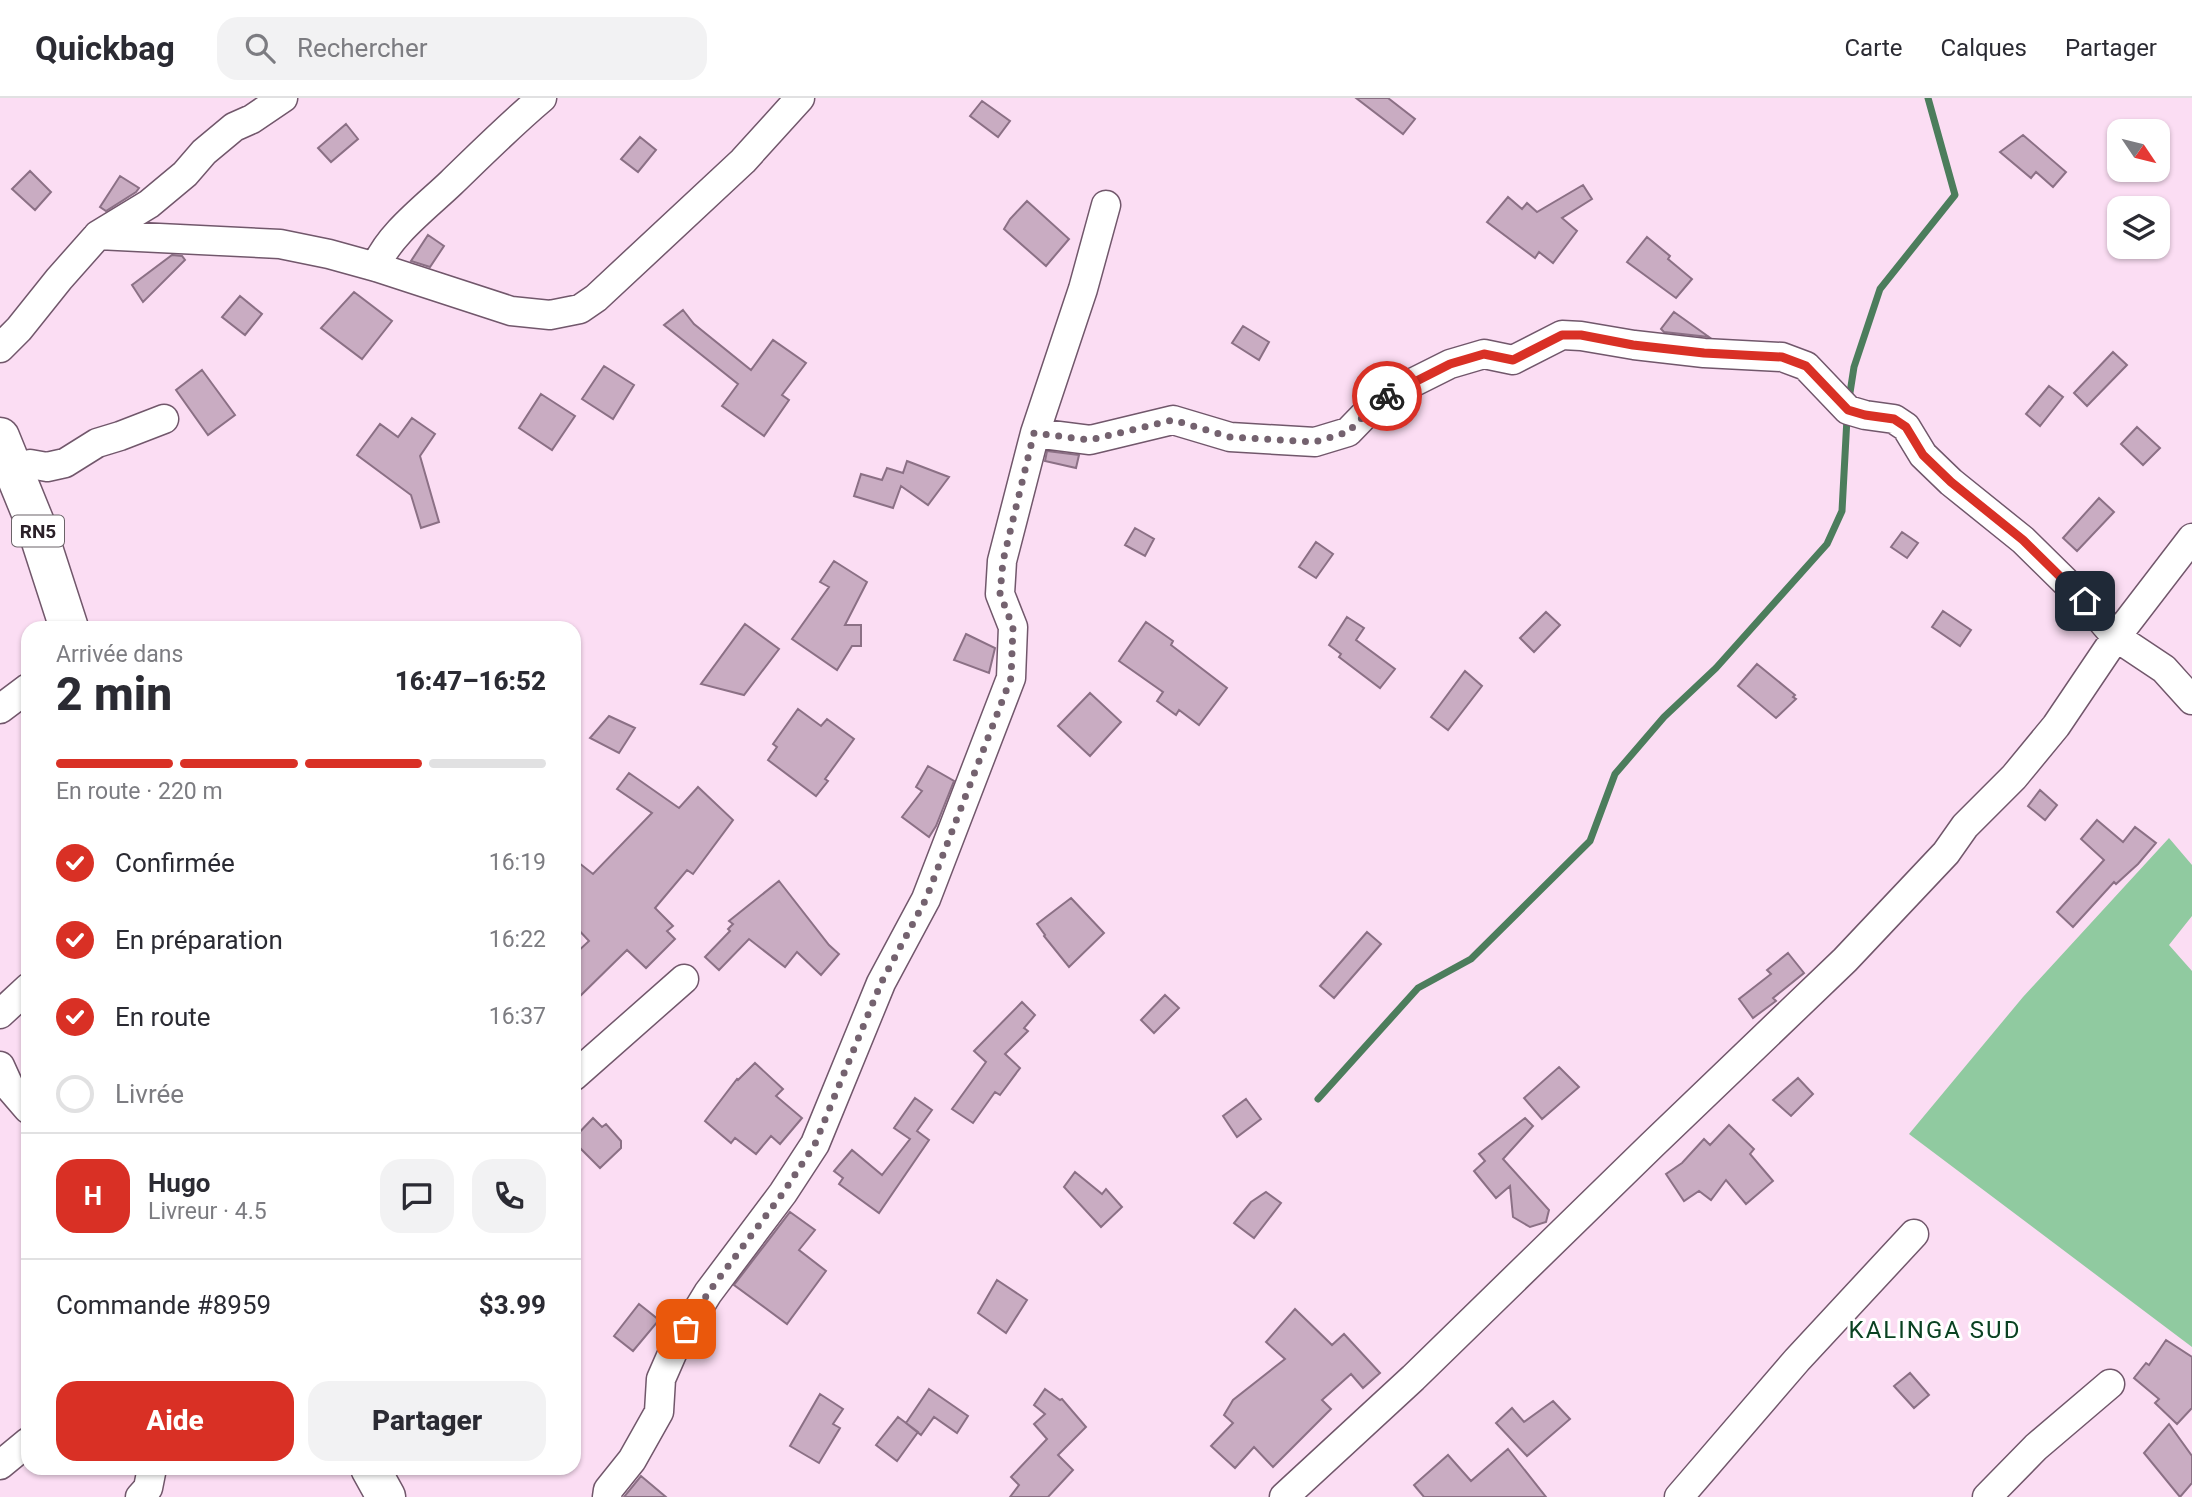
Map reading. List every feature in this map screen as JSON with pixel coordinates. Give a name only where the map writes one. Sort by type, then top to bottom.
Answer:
[{"type":"highway","name":"RN5","points":[[7,453],[36,523],[67,621]]},
{"type":"highway","points":[[374,1475],[386,1497]]},
{"type":"street","points":[[0,348],[98,235],[149,204],[234,127],[253,119],[283,98]]},
{"type":"street","points":[[376,267],[380,255],[400,232],[511,124],[542,98]]},
{"type":"street","points":[[98,235],[280,244],[376,267],[512,311],[551,315],[580,309],[596,298],[743,161],[800,98]]},
{"type":"street","points":[[607,1497],[608,1490],[632,1460],[659,1412],[662,1379],[675,1347],[708,1293],[783,1193],[815,1144],[881,983],[926,899],[1011,678],[1013,627],[1000,594],[1003,561],[1034,433],[1083,289],[1106,205]]},
{"type":"street","points":[[1034,433],[1090,440],[1173,420],[1230,437],[1315,442],[1348,432],[1380,400],[1450,364],[1484,354],[1513,360],[1562,335],[1581,335],[1633,345],[1704,353],[1782,357],[1806,366],[1848,410],[1894,419],[1906,427],[1923,455],[1951,482],[2023,540],[2085,601],[2116,637],[2164,669],[2192,701]]},
{"type":"street","points":[[7,453],[30,464],[47,467],[65,463],[97,443],[164,419]]},
{"type":"street","points":[[1284,1497],[1413,1378],[1846,960],[1946,853],[1965,826],[2022,767],[2056,726],[2116,637],[2192,538]]},
{"type":"street","points":[[0,709],[21,693]]},
{"type":"street","points":[[581,1070],[684,979]]},
{"type":"street","points":[[0,1014],[21,994]]},
{"type":"street","points":[[0,1066],[10,1088],[21,1101]]},
{"type":"street","points":[[1679,1497],[1797,1360],[1914,1234]]},
{"type":"street","points":[[1987,1497],[2036,1447],[2110,1384]]},
{"type":"street","points":[[0,1465],[21,1448]]},
{"type":"street","points":[[140,1497],[148,1488],[151,1475]]},
{"type":"green space","points":[[2169,838],[2192,865],[2192,916],[2169,945],[2192,971],[2192,1347],[1909,1134],[2023,997]]},
{"type":"building","points":[[1356,98],[1388,98],[1415,119],[1403,134]]},
{"type":"building","points":[[982,101],[1010,121],[998,137],[970,116]]},
{"type":"building","points":[[346,124],[358,139],[331,162],[318,148]]},
{"type":"building","points":[[2023,135],[2066,172],[2053,187],[2036,172],[2031,178],[2000,152]]},
{"type":"building","points":[[640,137],[656,150],[638,172],[621,159]]},
{"type":"building","points":[[30,171],[51,192],[35,210],[12,189]]},
{"type":"building","points":[[120,176],[139,188],[106,211],[100,207]]},
{"type":"building","points":[[1583,185],[1592,199],[1562,218],[1577,231],[1553,263],[1539,252],[1535,258],[1487,222],[1508,197],[1522,209],[1527,203],[1537,212]]},
{"type":"building","points":[[1027,201],[1069,239],[1046,266],[1004,229]]},
{"type":"building","points":[[428,235],[444,246],[430,267],[411,261]]},
{"type":"building","points":[[1647,237],[1692,279],[1676,298],[1627,262]]},
{"type":"building","points":[[172,255],[182,256],[185,260],[143,302],[132,285]]},
{"type":"building","points":[[354,292],[392,321],[362,359],[321,328]]},
{"type":"building","points":[[240,296],[262,314],[245,335],[222,317]]},
{"type":"building","points":[[683,310],[694,324],[751,370],[773,340],[806,363],[782,395],[789,400],[764,436],[722,406],[738,384],[664,325]]},
{"type":"building","points":[[1674,312],[1709,337],[1664,332],[1661,329]]},
{"type":"building","points":[[1243,326],[1269,342],[1259,360],[1232,343]]},
{"type":"building","points":[[2113,352],[2127,365],[2087,406],[2074,393]]},
{"type":"building","points":[[604,366],[634,385],[613,419],[582,399]]},
{"type":"building","points":[[202,370],[235,415],[208,435],[176,390]]},
{"type":"building","points":[[2049,386],[2063,397],[2040,426],[2026,414]]},
{"type":"building","points":[[541,394],[575,416],[552,450],[519,428]]},
{"type":"building","points":[[412,418],[435,434],[420,456],[439,522],[421,528],[411,495],[357,455],[380,424],[398,437]]},
{"type":"building","points":[[2137,427],[2160,448],[2143,465],[2121,444]]},
{"type":"building","points":[[1047,451],[1079,455],[1076,468],[1045,461]]},
{"type":"building","points":[[907,461],[949,477],[928,505],[901,486],[893,508],[854,496],[861,474],[882,480],[887,468],[903,473]]},
{"type":"building","points":[[2099,498],[2114,512],[2077,551],[2063,538]]},
{"type":"building","points":[[1135,528],[1154,539],[1145,556],[1125,545]]},
{"type":"building","points":[[1902,532],[1918,543],[1907,558],[1891,547]]},
{"type":"building","points":[[1316,542],[1333,554],[1316,578],[1299,567]]},
{"type":"building","points":[[834,561],[867,582],[845,625],[861,625],[861,646],[852,646],[837,670],[792,639],[829,587],[820,582]]},
{"type":"building","points":[[1943,611],[1971,630],[1960,646],[1932,627]]},
{"type":"building","points":[[1546,612],[1560,625],[1534,652],[1520,638]]},
{"type":"building","points":[[1347,617],[1364,628],[1356,640],[1395,669],[1380,688],[1339,657],[1341,654],[1329,645]]},
{"type":"building","points":[[1146,622],[1173,641],[1171,645],[1227,688],[1199,725],[1179,710],[1176,715],[1157,701],[1163,692],[1119,661]]},
{"type":"building","points":[[745,624],[779,649],[744,695],[701,684]]},
{"type":"building","points":[[966,634],[995,648],[989,673],[954,660]]},
{"type":"building","points":[[1757,664],[1795,695],[1793,697],[1796,699],[1776,718],[1738,686]]},
{"type":"building","points":[[1465,671],[1482,686],[1448,730],[1431,717]]},
{"type":"building","points":[[1090,693],[1121,722],[1090,756],[1058,726]]},
{"type":"building","points":[[798,709],[821,726],[827,719],[854,739],[816,796],[768,760],[777,747],[773,744]]},
{"type":"building","points":[[609,716],[635,728],[619,753],[590,738]]},
{"type":"building","points":[[928,766],[954,781],[929,837],[902,817],[922,791],[916,787]]},
{"type":"building","points":[[629,773],[679,808],[698,787],[733,820],[693,874],[687,870],[655,908],[673,926],[667,931],[675,939],[646,968],[627,950],[581,995],[581,948],[589,941],[581,932],[581,865],[593,874],[652,813],[617,789]]},
{"type":"building","points":[[2040,790],[2057,805],[2045,820],[2028,806]]},
{"type":"building","points":[[2097,820],[2123,842],[2135,827],[2156,843],[2138,864],[2116,884],[2114,882],[2073,927],[2057,912],[2104,860],[2081,839]]},
{"type":"building","points":[[779,881],[839,954],[821,975],[797,952],[785,967],[749,939],[719,970],[705,957],[730,931],[728,929],[733,924],[729,921]]},
{"type":"building","points":[[1071,898],[1104,933],[1069,967],[1037,924]]},
{"type":"building","points":[[1367,932],[1381,944],[1334,998],[1320,986]]},
{"type":"building","points":[[1788,953],[1804,973],[1773,998],[1776,1001],[1753,1018],[1739,999],[1771,974],[1767,970]]},
{"type":"building","points":[[1165,995],[1179,1008],[1154,1033],[1141,1020]]},
{"type":"building","points":[[1022,1002],[1035,1015],[1024,1028],[1028,1031],[1005,1054],[1020,1068],[1000,1095],[995,1092],[973,1123],[952,1109],[986,1062],[974,1051]]},
{"type":"building","points":[[755,1063],[783,1089],[776,1096],[802,1118],[780,1144],[771,1136],[756,1154],[735,1138],[731,1143],[705,1121],[737,1079]]},
{"type":"building","points":[[1559,1067],[1579,1087],[1542,1119],[1524,1098]]},
{"type":"building","points":[[1798,1078],[1813,1094],[1791,1116],[1773,1100]]},
{"type":"building","points":[[915,1098],[932,1110],[917,1131],[929,1140],[879,1213],[839,1184],[843,1178],[834,1171],[852,1150],[882,1175],[910,1139],[894,1128]]},
{"type":"building","points":[[1246,1099],[1261,1119],[1237,1137],[1223,1116]]},
{"type":"building","points":[[593,1118],[602,1127],[606,1124],[621,1141],[621,1148],[600,1168],[581,1149],[581,1131]]},
{"type":"building","points":[[1525,1118],[1533,1126],[1503,1159],[1549,1210],[1546,1222],[1530,1227],[1513,1217],[1510,1186],[1496,1198],[1474,1171],[1485,1161],[1479,1154]]},
{"type":"building","points":[[1729,1125],[1754,1149],[1750,1154],[1773,1181],[1746,1204],[1726,1180],[1711,1200],[1699,1191],[1684,1201],[1666,1174],[1682,1163],[1704,1139],[1710,1145]]},
{"type":"building","points":[[1075,1172],[1102,1194],[1106,1189],[1122,1207],[1101,1227],[1064,1187]]},
{"type":"building","points":[[1266,1192],[1281,1203],[1254,1238],[1234,1223],[1251,1202]]},
{"type":"building","points":[[790,1212],[815,1230],[799,1250],[826,1271],[787,1324],[734,1285]]},
{"type":"building","points":[[997,1280],[1027,1300],[1006,1333],[978,1313]]},
{"type":"building","points":[[639,1304],[659,1320],[633,1351],[614,1336]]},
{"type":"building","points":[[1295,1309],[1332,1345],[1344,1334],[1380,1373],[1363,1388],[1351,1374],[1322,1400],[1331,1409],[1273,1467],[1254,1447],[1235,1468],[1211,1446],[1233,1423],[1224,1415],[1233,1400],[1285,1359],[1266,1342]]},
{"type":"building","points":[[2166,1340],[2192,1357],[2192,1408],[2177,1424],[2155,1403],[2159,1399],[2134,1378],[2146,1363],[2149,1365]]},
{"type":"building","points":[[1910,1373],[1929,1395],[1914,1408],[1894,1386]]},
{"type":"building","points":[[929,1389],[968,1416],[957,1433],[934,1417],[921,1435],[906,1423]]},
{"type":"building","points":[[1045,1389],[1062,1399],[1086,1427],[1058,1455],[1073,1470],[1048,1497],[1010,1497],[1019,1485],[1011,1477],[1047,1439],[1034,1424],[1045,1414],[1034,1405]]},
{"type":"building","points":[[820,1394],[843,1409],[833,1424],[840,1428],[819,1463],[790,1446]]},
{"type":"building","points":[[1553,1401],[1570,1419],[1527,1456],[1496,1423],[1512,1408],[1524,1422]]},
{"type":"building","points":[[898,1417],[918,1432],[897,1461],[876,1445]]},
{"type":"building","points":[[2169,1424],[2192,1456],[2192,1483],[2180,1497],[2144,1453]]},
{"type":"building","points":[[1508,1449],[1546,1497],[1424,1497],[1414,1485],[1448,1455],[1471,1481]]},
{"type":"building","points":[[641,1476],[666,1497],[624,1497]]},
{"type":"waterway","points":[[1849,399],[1854,367],[1880,289],[1955,195],[1928,98]]},
{"type":"waterway","points":[[1318,1099],[1418,988],[1471,959],[1590,841],[1615,774],[1664,717],[1716,668],[1827,544],[1842,511],[1847,418]]},
{"type":"way so far","points":[[686,1329],[708,1293],[783,1193],[815,1144],[881,983],[926,899],[1011,678],[1013,627],[1000,594],[1003,561],[1034,433],[1090,440],[1173,420],[1230,437],[1315,442],[1348,432],[1387,396]]},
{"type":"district","name":"KALINGA SUD","points":[[1935,1330]]},
{"type":"route","points":[[1387,396],[1450,364],[1484,354],[1513,360],[1562,335],[1581,335],[1633,345],[1704,353],[1782,357],[1806,366],[1848,410],[1894,419],[1906,427],[1923,455],[1951,482],[2023,540],[2085,601]]}]
